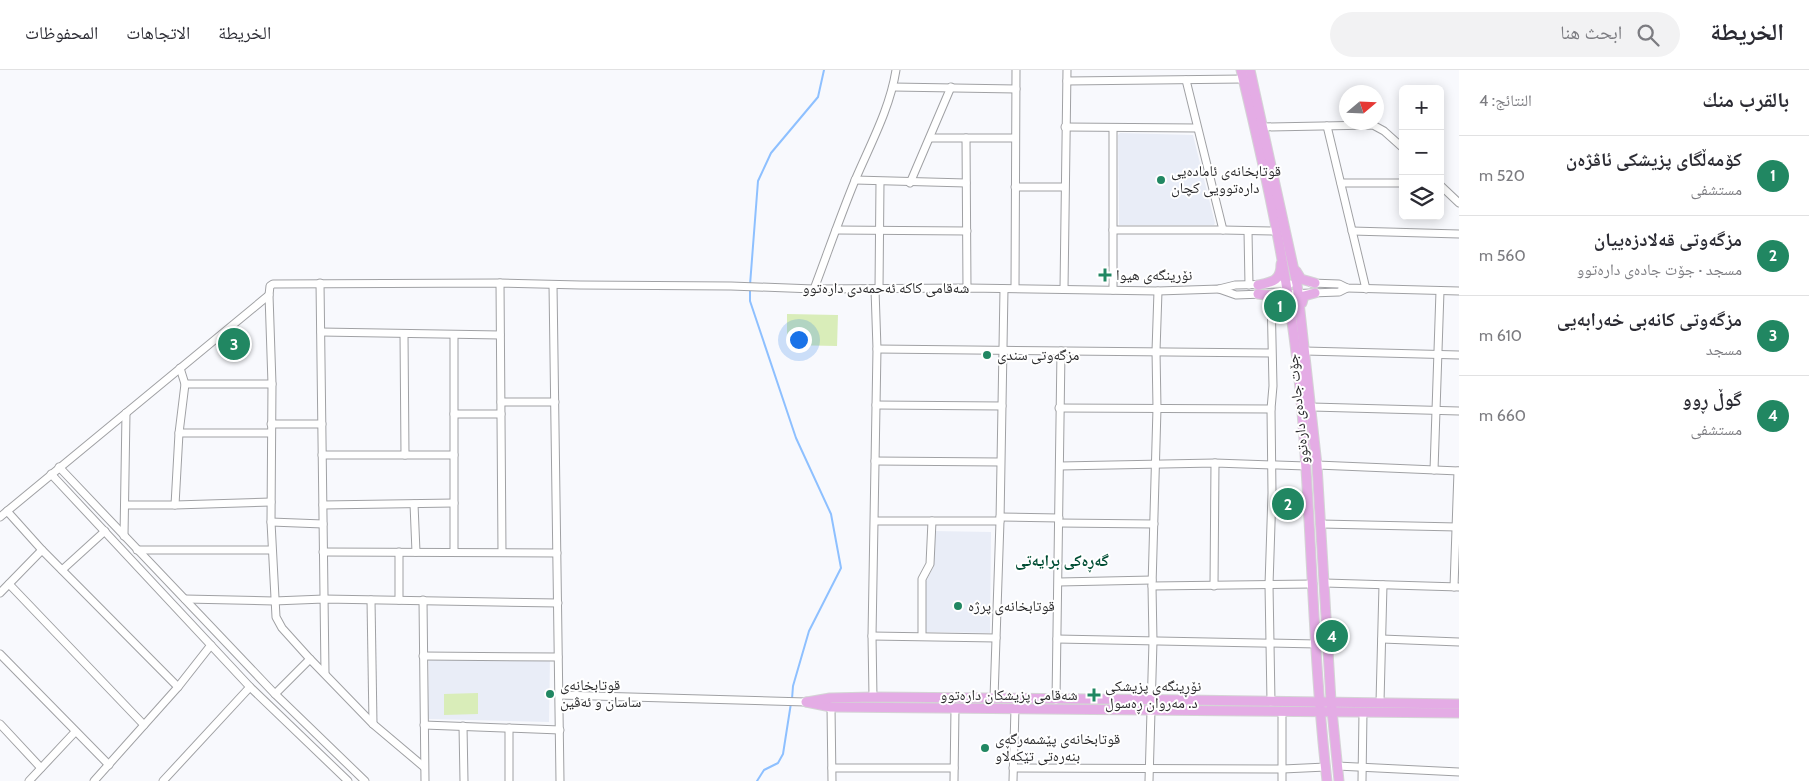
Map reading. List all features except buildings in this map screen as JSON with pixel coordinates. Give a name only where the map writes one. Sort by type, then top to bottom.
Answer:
[{"type":"main road","name":"جۆت جادەی دارەتوو","points":[[1250,70],[1264,127],[1302,314],[1317,466],[1331,701],[1339,781]]},
{"type":"main road","name":"جۆت جادەی دارەتوو","points":[[1242,74],[1267,183],[1287,284],[1292,325],[1302,410],[1320,706],[1327,781]]},
{"type":"main road","points":[[1291,254],[1298,276],[1315,288],[1302,298],[1302,314]]},
{"type":"main road","points":[[1255,288],[1278,278],[1281,271],[1281,256]]},
{"type":"main road","points":[[1255,288],[1271,296],[1279,296],[1284,300],[1292,325]]},
{"type":"main road","name":"شەقامی پزیشکان دارەتوو","points":[[801,702],[817,702],[830,698],[873,697],[994,703],[1015,708],[1282,711],[1320,706],[1331,701],[1459,704]]},
{"type":"main road","name":"شەقامی پزیشکان دارەتوو","points":[[817,702],[831,708],[955,708],[994,703],[1056,700],[1151,699],[1271,702],[1320,706],[1332,711],[1459,713]]},
{"type":"street","points":[[814,289],[887,106],[896,70]]},
{"type":"street","points":[[1015,288],[1016,70]]},
{"type":"street","points":[[1064,289],[1067,70]]},
{"type":"street","points":[[1067,81],[1186,80],[1242,74]]},
{"type":"street","points":[[1186,80],[1223,230]]},
{"type":"street","points":[[893,86],[1016,89]]},
{"type":"street","points":[[910,182],[951,87]]},
{"type":"street","points":[[1327,126],[1366,289]]},
{"type":"street","points":[[1264,127],[1377,126],[1399,144]]},
{"type":"street","points":[[1065,128],[1197,128]]},
{"type":"street","points":[[1113,128],[1114,290]]},
{"type":"street","points":[[930,138],[1015,138]]},
{"type":"street","points":[[966,138],[968,288]]},
{"type":"street","points":[[856,180],[966,183]]},
{"type":"street","points":[[873,697],[872,636],[880,182]]},
{"type":"street","points":[[1341,183],[1399,184]]},
{"type":"street","points":[[1015,187],[1064,187]]},
{"type":"street","points":[[1444,189],[1459,203]]},
{"type":"street","points":[[836,230],[967,230]]},
{"type":"street","points":[[1113,230],[1276,232]]},
{"type":"street","points":[[1248,231],[1255,288]]},
{"type":"street","points":[[1352,231],[1459,234]]},
{"type":"street","name":"شەقامی کاکە ئەحمەدی دارەتوو","points":[[269,295],[270,286],[276,283],[500,283],[814,289],[1015,288],[1114,290],[1219,289],[1235,285],[1288,294],[1298,288]]},
{"type":"street","points":[[320,283],[325,673]]},
{"type":"street","points":[[500,283],[502,552]]},
{"type":"street","name":"شەقامی کاکە ئەحمەدی دارەتوو","points":[[1219,289],[1236,295],[1255,288],[1287,284],[1298,288]]},
{"type":"street","points":[[553,285],[560,781]]},
{"type":"street","points":[[1298,288],[1315,288],[1339,292],[1348,288],[1459,291]]},
{"type":"street","points":[[994,703],[1000,519],[1004,289]]},
{"type":"street","points":[[1148,781],[1153,641],[1152,583],[1158,290]]},
{"type":"street","points":[[1434,470],[1440,291]]},
{"type":"street","points":[[0,517],[269,295]]},
{"type":"street","points":[[269,295],[272,384],[271,550],[276,617],[282,628],[310,659],[373,724],[424,767]]},
{"type":"street","points":[[1271,296],[1273,386],[1271,409],[1272,464],[1269,585],[1271,702]]},
{"type":"street","points":[[321,332],[500,336]]},
{"type":"street","points":[[404,334],[405,455]]},
{"type":"street","points":[[454,335],[454,552]]},
{"type":"street","points":[[877,350],[1272,353]]},
{"type":"street","points":[[1056,700],[1061,351]]},
{"type":"street","points":[[1305,351],[1459,355]]},
{"type":"street","points":[[175,505],[179,433],[185,384],[180,368]]},
{"type":"street","points":[[185,384],[272,384]]},
{"type":"street","points":[[501,402],[555,402]]},
{"type":"street","points":[[876,405],[1002,406]]},
{"type":"street","points":[[1312,407],[1459,411]]},
{"type":"street","points":[[1060,408],[1271,409]]},
{"type":"street","points":[[124,536],[126,413]]},
{"type":"street","points":[[454,414],[501,414]]},
{"type":"street","points":[[271,424],[322,424]]},
{"type":"street","points":[[179,433],[271,433]]},
{"type":"street","points":[[322,455],[454,455]]},
{"type":"street","points":[[875,461],[1000,462]]},
{"type":"street","points":[[1060,466],[1215,463],[1306,466]]},
{"type":"street","points":[[1214,586],[1215,463]]},
{"type":"street","points":[[1317,466],[1458,471],[1457,587],[1325,583]]},
{"type":"street","points":[[59,467],[275,694],[365,781]]},
{"type":"street","points":[[51,474],[250,687],[348,781]]},
{"type":"street","points":[[124,505],[271,502]]},
{"type":"street","points":[[323,504],[454,503]]},
{"type":"street","points":[[414,504],[416,552]]},
{"type":"street","points":[[7,511],[42,550],[178,687]]},
{"type":"street","points":[[875,521],[1000,519],[1154,524]]},
{"type":"street","points":[[922,636],[922,579],[930,564],[932,521]]},
{"type":"street","points":[[271,522],[323,524]]},
{"type":"street","points":[[1321,524],[1457,527]]},
{"type":"street","points":[[62,570],[104,531]]},
{"type":"street","points":[[0,593],[42,550]]},
{"type":"street","points":[[137,550],[271,550]]},
{"type":"street","points":[[324,552],[557,552]]},
{"type":"street","points":[[398,552],[399,600]]},
{"type":"street","points":[[1059,582],[1214,586],[1313,584]]},
{"type":"street","points":[[9,584],[144,725]]},
{"type":"street","points":[[1380,702],[1383,585]]},
{"type":"street","points":[[185,599],[558,602]]},
{"type":"street","points":[[371,600],[373,724]]},
{"type":"street","points":[[423,600],[425,781]]},
{"type":"street","points":[[872,636],[996,638]]},
{"type":"street","points":[[1057,639],[1317,644]]},
{"type":"street","points":[[1382,639],[1459,642]]},
{"type":"street","points":[[94,781],[178,687],[211,645]]},
{"type":"street","points":[[0,654],[109,765]]},
{"type":"street","points":[[423,656],[558,657]]},
{"type":"street","points":[[275,694],[310,659]]},
{"type":"street","points":[[164,781],[250,687]]},
{"type":"street","name":"شەقامی پزیشکان دارەتوو","points":[[559,695],[801,702]]},
{"type":"street","points":[[831,708],[832,781]]},
{"type":"street","points":[[954,781],[955,708]]},
{"type":"street","points":[[1013,781],[1015,708]]},
{"type":"street","points":[[1282,711],[1282,781]]},
{"type":"street","points":[[1362,781],[1363,712]]},
{"type":"street","points":[[0,724],[42,768]]},
{"type":"street","points":[[424,725],[560,730]]},
{"type":"street","points":[[463,726],[464,781]]},
{"type":"street","points":[[509,728],[509,781]]},
{"type":"street","points":[[29,781],[75,732]]},
{"type":"street","points":[[1337,766],[1459,772]]},
{"type":"street","points":[[1013,768],[1283,769],[1326,767]]},
{"type":"street","points":[[832,768],[954,768]]},
{"type":"shaded area","name":"قوتابخانەی ئامادەیی دارەتوویی کچان","points":[[1120,133],[1193,135],[1214,225],[1119,225],[1118,135]]},
{"type":"shaded area","name":"قوتابخانەی پرژە","points":[[933,531],[991,532],[990,633],[925,632],[926,581],[933,568]]},
{"type":"shaded area","points":[[429,657],[550,659],[549,722],[428,719]]},
{"type":"green space","points":[[787,314],[838,315],[837,346],[787,345]]},
{"type":"green space","points":[[478,693],[478,714],[444,715],[444,694]]},
{"type":"waterway","points":[[750,285],[758,181],[771,153],[818,97],[824,70]]},
{"type":"waterway","points":[[750,290],[750,301],[796,438],[831,514],[841,568],[809,631],[793,686],[792,699]]},
{"type":"waterway","points":[[757,781],[764,770],[778,763],[783,754],[791,703]]},
{"type":"place","name":"قوتابخانەی ئامادەیی دارەتوویی کچان","points":[[1161,180]]},
{"type":"place","name":"نۆرینگەی هیوا","points":[[1105,275]]},
{"type":"place","name":"کۆمەڵگای پزیشکی ئاڤژەن","points":[[1280,306]]},
{"type":"place","name":"مزگەوتی کانەبی خەرابەیی","points":[[234,344]]},
{"type":"place","name":"مزگەوتی سندی","points":[[987,355]]},
{"type":"place","name":"مزگەوتی قەلادزەییان","points":[[1288,504]]},
{"type":"place","name":"قوتابخانەی پرژە","points":[[958,606]]},
{"type":"place","name":"گوڵ ڕوو","points":[[1332,636]]},
{"type":"place","name":"قوتابخانەی ساسان و ئەڤین","points":[[550,694]]},
{"type":"place","name":"نۆڕینگەی پزیشکی د. مەروان ڕەسول","points":[[1094,695]]},
{"type":"place","name":"قوتابخانەی پێشمەرگەی بنەرەتی تێکەڵاو","points":[[985,748]]},
{"type":"district","name":"گەڕەکی برایەتی","points":[[1062,560]]}]
